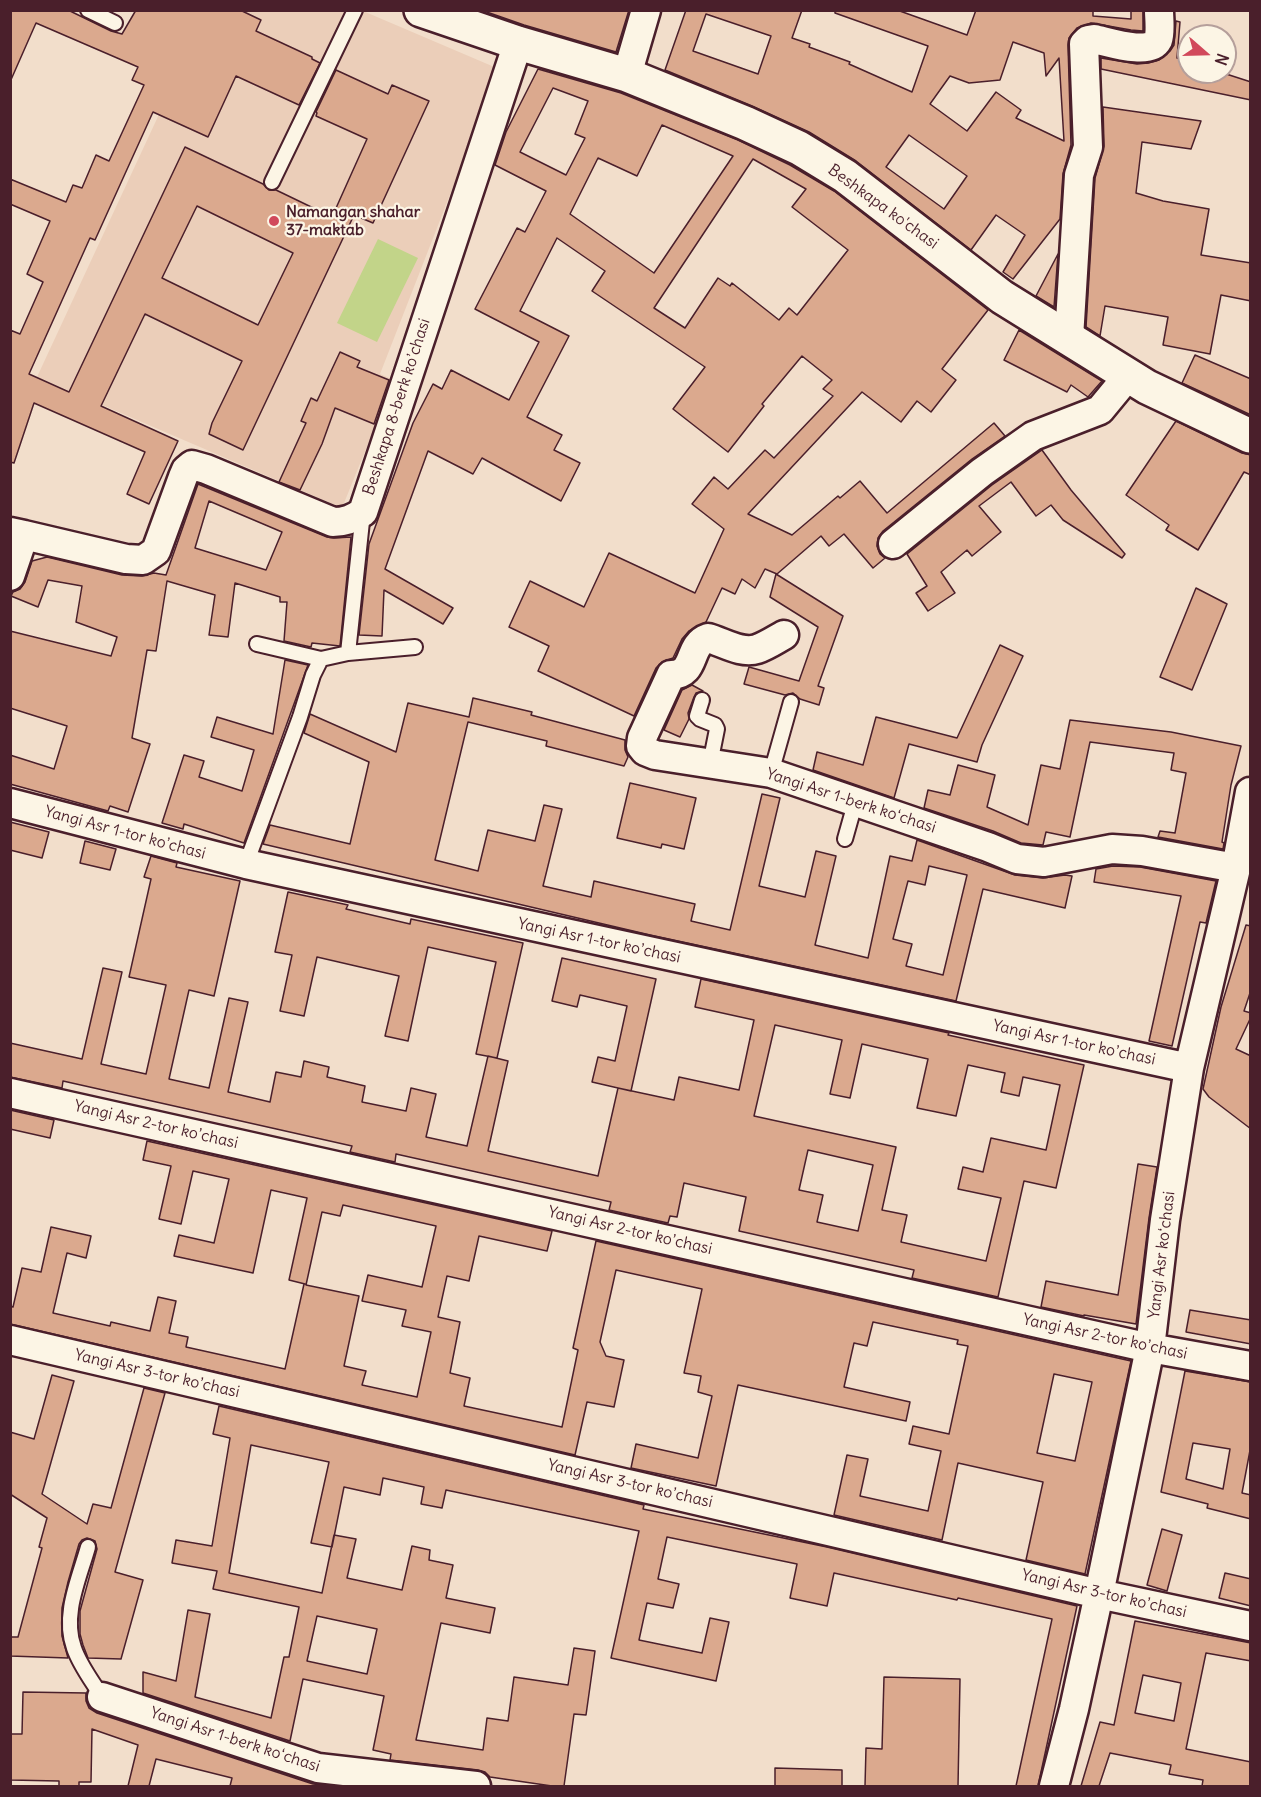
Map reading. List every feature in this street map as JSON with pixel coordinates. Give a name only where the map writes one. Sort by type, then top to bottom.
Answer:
[{"type":"street","name":"Beshkapa ko'chasi","points":[[421,10],[518,44],[627,75],[745,123],[799,148],[845,176],[1002,297],[1147,387],[1251,436]]},
{"type":"street","points":[[627,75],[646,10]]},
{"type":"street","points":[[1070,338],[1079,175],[1088,147],[1084,44],[1094,39],[1144,49],[1153,46],[1159,39],[1159,10]]},
{"type":"street","name":"Beshkapa 8-berk koʼchasi","points":[[10,576],[17,534],[126,559],[142,560],[156,551],[183,477],[192,465],[333,522],[353,519],[363,512],[518,44]]},
{"type":"street","points":[[893,544],[982,472],[1033,436],[1100,410],[1128,376]]},
{"type":"street","name":"Yangi Asr 1-berk koʻchasi","points":[[784,635],[751,650],[708,638],[704,639],[699,644],[685,672],[680,675],[671,675],[642,738],[641,746],[645,751],[655,755],[771,773],[1017,859],[1044,862],[1112,849],[1142,851],[1236,868]]},
{"type":"street","name":"Yangi Asr koʻchasi","points":[[1054,1786],[1074,1709],[1150,1348],[1165,1220],[1190,1068],[1251,792]]},
{"type":"street","name":"Yangi Asr 1-tor koʼchasi","points":[[10,802],[246,864],[1190,1068]]},
{"type":"street","name":"Yangi Asr 2-tor koʼchasi","points":[[10,1093],[1150,1348],[1251,1365]]},
{"type":"street","name":"Yangi Asr 3-tor koʼchasi","points":[[10,1340],[1099,1594],[1251,1626]]},
{"type":"street","name":"Yangi Asr 1-berk koʻchasi","points":[[102,1697],[318,1768],[476,1786]]},
{"type":"lane","points":[[88,10],[115,23]]},
{"type":"lane","points":[[272,182],[355,10]]},
{"type":"lane","points":[[348,653],[363,512]]},
{"type":"lane","points":[[257,644],[321,659],[348,653],[415,646]]},
{"type":"lane","points":[[246,864],[313,675],[321,659]]},
{"type":"lane","points":[[702,700],[697,716],[715,725],[717,729],[710,764]]},
{"type":"lane","points":[[771,773],[791,702]]},
{"type":"lane","points":[[845,839],[856,801]]},
{"type":"lane","points":[[88,1547],[70,1611],[70,1629],[74,1648],[102,1697]]},
{"type":"shaded area","name":"Namangan shahar 37-maktab","points":[[207,11],[363,11],[499,69],[380,374],[394,380],[342,508],[37,377]]},
{"type":"green space","points":[[378,239],[418,258],[377,342],[337,323]]},
{"type":"building","points":[[10,10],[68,10],[122,34],[136,10],[240,10],[261,20],[256,31],[320,63],[299,105],[236,76],[208,137],[153,112],[95,240],[90,238],[29,374],[69,392],[185,147],[263,184],[269,190],[276,190],[332,217],[367,139],[316,116],[336,70],[388,94],[392,85],[429,101],[373,223],[354,215],[243,450],[209,434],[242,361],[145,314],[101,406],[178,441],[149,504],[127,494],[145,452],[34,403],[14,463],[10,462],[10,330],[20,334],[43,282],[27,274],[50,221],[10,204],[10,179],[66,202],[73,185],[82,188],[96,155],[109,161],[144,85],[132,80],[138,67],[36,23],[10,82]],"holes":[[[197,206],[293,253],[258,325],[162,278]]]},
{"type":"building","points":[[481,10],[629,10],[616,52]]},
{"type":"building","points":[[686,10],[802,10],[792,38],[810,44],[809,47],[850,62],[849,64],[912,92],[928,46],[835,13],[835,10],[897,10],[967,35],[976,10],[1093,10],[1093,16],[1131,19],[1131,10],[1143,10],[1143,31],[1091,23],[1077,28],[1069,38],[1071,145],[1063,174],[1060,219],[1013,279],[1003,272],[1025,235],[996,215],[971,250],[856,161],[809,132],[665,70]],"holes":[[[706,14],[771,36],[758,74],[693,51]],[[1013,42],[1044,53],[1046,76],[1059,58],[1064,141],[1016,118],[1021,110],[996,92],[967,131],[930,104],[950,76],[969,83],[1000,80]],[[909,135],[967,176],[944,209],[886,167]]]},
{"type":"building","points":[[1176,21],[1180,22],[1177,24],[1177,84],[1237,84],[1237,77],[1251,82],[1251,100],[1101,69],[1101,58],[1137,64],[1148,63],[1159,60],[1174,45]]},
{"type":"building","points":[[538,69],[621,93],[738,140],[790,165],[834,191],[988,310],[942,369],[956,380],[931,412],[917,401],[901,422],[862,392],[748,514],[792,535],[838,496],[840,498],[860,481],[887,513],[994,423],[1005,436],[972,459],[883,531],[878,538],[877,546],[880,554],[885,558],[873,568],[844,534],[829,546],[821,536],[777,574],[765,569],[755,588],[742,579],[735,594],[722,588],[706,622],[689,631],[682,639],[673,658],[662,662],[656,668],[634,716],[538,671],[549,646],[509,627],[530,581],[584,607],[609,553],[695,593],[724,529],[692,504],[714,477],[728,489],[765,450],[774,458],[833,396],[823,389],[832,380],[802,356],[762,404],[764,406],[728,452],[673,409],[705,367],[592,291],[605,271],[557,238],[520,311],[569,336],[527,417],[562,435],[554,450],[580,463],[561,501],[482,458],[473,474],[428,451],[385,569],[453,608],[443,624],[384,590],[382,636],[359,635],[369,544],[413,423],[433,384],[442,389],[451,370],[509,400],[539,342],[475,309],[517,228],[525,232],[546,191],[495,165],[506,132]],"holes":[[[553,88],[588,101],[575,134],[585,138],[566,175],[520,152]],[[662,125],[733,156],[654,273],[570,214],[598,158],[637,176]],[[753,159],[806,189],[792,207],[848,250],[797,315],[789,308],[779,320],[732,283],[730,286],[718,278],[685,328],[654,308]]]},
{"type":"building","points":[[1103,107],[1201,121],[1191,149],[1142,142],[1136,193],[1163,201],[1209,209],[1201,255],[1251,263],[1251,301],[1221,295],[1210,354],[1163,345],[1168,317],[1105,306],[1100,336],[1086,327],[1095,178],[1104,146]]},
{"type":"building","points":[[1058,254],[1054,307],[1036,296]]},
{"type":"building","points":[[1019,330],[1102,381],[1088,397],[1071,385],[1067,392],[1004,360]]},
{"type":"building","points":[[340,352],[360,361],[357,367],[389,380],[374,424],[335,408],[322,444],[300,490],[279,482],[306,423],[301,421],[311,398],[317,401]]},
{"type":"building","points":[[1195,355],[1251,379],[1251,415],[1182,383]]},
{"type":"building","points":[[1176,421],[1242,453],[1251,455],[1251,475],[1244,472],[1198,550],[1166,530],[1169,525],[1126,495]]},
{"type":"building","points":[[1042,450],[1071,490],[1125,554],[1122,558],[1063,520],[1051,505],[1036,516],[1011,482],[979,506],[1001,532],[972,556],[967,550],[941,572],[955,593],[928,611],[916,593],[927,586],[907,554],[992,485]]},
{"type":"building","points":[[198,484],[327,537],[351,537],[340,646],[312,643],[311,647],[284,641],[287,602],[280,602],[280,597],[235,583],[228,637],[209,635],[215,595],[167,581],[156,651],[147,650],[132,738],[150,744],[128,812],[110,806],[108,811],[10,784],[10,755],[54,769],[67,726],[10,708],[10,631],[111,656],[117,637],[76,622],[82,586],[48,580],[38,607],[11,596],[25,582],[32,561],[47,557],[122,575],[142,576],[154,573],[166,575]],"holes":[[[209,501],[282,532],[266,570],[195,548]]]},
{"type":"building","points":[[776,574],[843,616],[818,686],[824,688],[819,705],[800,699],[793,693],[785,695],[744,684],[749,667],[799,681],[818,627],[770,597]]},
{"type":"building","points":[[1196,588],[1227,604],[1192,690],[1160,677]]},
{"type":"building","points":[[1000,645],[1023,656],[982,745],[977,762],[909,744],[894,798],[813,770],[817,752],[863,765],[876,717],[957,738]]},
{"type":"building","points":[[285,660],[308,665],[244,843],[184,824],[183,829],[162,823],[184,755],[204,761],[199,777],[242,791],[254,750],[211,737],[217,717],[273,734]]},
{"type":"building","points":[[692,685],[703,691],[696,693],[688,713],[689,719],[680,737],[664,730],[682,690]]},
{"type":"building","points":[[473,698],[532,712],[531,715],[625,740],[628,757],[624,766],[546,746],[547,741],[468,722],[435,860],[478,871],[488,830],[535,841],[544,805],[562,809],[543,886],[591,897],[594,881],[695,904],[691,921],[730,930],[762,794],[780,798],[759,886],[805,897],[816,851],[836,856],[815,945],[868,958],[890,856],[912,861],[917,840],[1015,875],[1043,878],[1072,876],[1065,908],[983,889],[956,1001],[650,935],[263,844],[270,825],[350,844],[369,762],[304,733],[310,714],[396,752],[408,703],[469,717]],"holes":[[[929,866],[967,875],[943,975],[906,966],[912,944],[893,939],[908,881],[925,885]]]},
{"type":"building","points":[[1070,720],[1171,732],[1241,746],[1231,785],[1222,842],[1224,843],[1223,849],[1158,837],[1160,831],[1175,833],[1186,773],[1171,770],[1174,753],[1090,742],[1070,837],[1046,832],[1043,845],[1021,843],[924,808],[928,790],[950,795],[958,765],[995,775],[987,807],[1028,825],[1041,765],[1060,769]]},
{"type":"building","points":[[630,783],[696,798],[684,849],[662,844],[661,848],[617,838]]},
{"type":"building","points":[[10,822],[49,832],[42,858],[10,850]]},
{"type":"building","points":[[85,841],[116,849],[110,870],[80,863]]},
{"type":"building","points":[[151,856],[177,863],[176,867],[240,881],[214,996],[189,990],[169,1079],[209,1088],[229,998],[248,1002],[228,1092],[270,1102],[276,1072],[301,1077],[304,1061],[329,1067],[327,1077],[365,1086],[362,1102],[406,1111],[411,1088],[436,1094],[426,1137],[467,1146],[488,1056],[508,1061],[488,1151],[598,1176],[618,1088],[674,1100],[679,1077],[739,1090],[754,1020],[695,1007],[701,979],[1084,1065],[1056,1188],[1024,1181],[998,1297],[912,1278],[914,1270],[739,1231],[746,1197],[684,1183],[677,1217],[670,1216],[668,1223],[609,1210],[611,1202],[396,1154],[395,1162],[350,1152],[352,1146],[63,1081],[62,1088],[10,1077],[10,1043],[82,1059],[103,968],[122,972],[101,1064],[146,1074],[166,985],[129,977],[151,879],[144,877]],"holes":[[[775,1025],[842,1040],[830,1094],[850,1098],[862,1044],[928,1059],[917,1108],[956,1116],[968,1065],[1005,1073],[1001,1092],[1019,1096],[1023,1077],[1060,1085],[1046,1150],[991,1138],[983,1172],[963,1167],[958,1189],[1001,1198],[986,1261],[901,1242],[907,1215],[882,1210],[896,1147],[754,1116]],[[808,1150],[873,1165],[858,1231],[817,1222],[823,1195],[799,1190]]]},
{"type":"building","points":[[1113,866],[1140,867],[1216,881],[1206,923],[1200,922],[1172,1046],[1149,1041],[1181,896],[1094,882],[1096,869]]},
{"type":"building","points":[[288,892],[348,905],[346,909],[410,924],[411,919],[523,943],[497,1058],[476,1054],[496,962],[428,947],[408,1041],[385,1036],[399,976],[317,957],[304,1016],[280,1011],[292,955],[275,952]]},
{"type":"building","points":[[1246,925],[1251,926],[1251,990],[1244,1011],[1251,1013],[1251,1017],[1236,1049],[1251,1056],[1251,1129],[1209,1097],[1203,1089],[1221,1007]]},
{"type":"building","points":[[562,958],[656,979],[631,1091],[592,1082],[598,1057],[615,1061],[627,1006],[580,995],[577,1007],[552,1001]]},
{"type":"building","points":[[10,1110],[54,1120],[50,1138],[10,1129]]},
{"type":"building","points":[[147,1141],[552,1231],[547,1251],[479,1236],[469,1281],[447,1276],[438,1317],[460,1322],[450,1373],[470,1378],[464,1406],[562,1427],[578,1350],[573,1348],[596,1241],[1131,1361],[1085,1574],[1026,1560],[1043,1482],[958,1463],[942,1540],[834,1515],[847,1455],[868,1459],[860,1496],[928,1511],[941,1451],[909,1444],[913,1426],[949,1434],[968,1346],[957,1344],[958,1340],[873,1322],[867,1346],[854,1343],[844,1387],[910,1402],[906,1421],[738,1385],[716,1486],[631,1468],[636,1444],[698,1458],[712,1396],[698,1392],[701,1376],[684,1373],[702,1289],[616,1270],[600,1342],[606,1356],[624,1360],[614,1407],[587,1402],[575,1455],[10,1324],[10,1306],[13,1307],[22,1268],[41,1272],[51,1227],[91,1236],[86,1258],[67,1253],[53,1313],[110,1326],[111,1322],[150,1331],[158,1297],[176,1301],[169,1333],[188,1337],[186,1347],[285,1369],[305,1284],[289,1280],[307,1198],[271,1190],[253,1273],[174,1256],[179,1235],[214,1243],[229,1179],[193,1171],[181,1224],[159,1219],[171,1166],[143,1160]],"holes":[[[343,1205],[436,1226],[422,1287],[368,1275],[362,1301],[406,1310],[402,1326],[431,1332],[417,1397],[362,1385],[366,1371],[344,1366],[359,1296],[306,1285],[322,1212],[340,1216]],[[1054,1374],[1092,1382],[1075,1461],[1037,1453]]]},
{"type":"building","points":[[1138,1164],[1157,1167],[1136,1324],[1041,1307],[1046,1281],[1118,1295]]},
{"type":"building","points":[[1190,1310],[1251,1320],[1251,1344],[1186,1332]]},
{"type":"building","points":[[1185,1371],[1251,1382],[1251,1445],[1242,1493],[1251,1495],[1251,1519],[1207,1508],[1208,1504],[1161,1492]],"holes":[[[1193,1443],[1230,1449],[1223,1489],[1186,1479]]]},
{"type":"building","points":[[52,1375],[74,1381],[42,1494],[87,1524],[93,1504],[111,1508],[144,1388],[165,1393],[115,1572],[143,1580],[121,1659],[88,1658],[83,1645],[80,1634],[80,1611],[97,1549],[95,1541],[87,1538],[79,1544],[62,1608],[62,1636],[68,1658],[10,1656],[10,1637],[18,1637],[42,1548],[39,1547],[47,1518],[10,1494],[10,1432],[34,1439]]},
{"type":"building","points":[[219,1406],[644,1505],[643,1509],[827,1547],[1077,1606],[1038,1786],[1016,1786],[1052,1619],[834,1573],[827,1606],[790,1598],[797,1564],[667,1537],[658,1579],[679,1584],[673,1608],[647,1603],[639,1640],[702,1653],[710,1618],[729,1622],[716,1681],[611,1658],[639,1531],[446,1490],[442,1508],[421,1504],[424,1487],[383,1478],[380,1495],[344,1487],[334,1535],[356,1539],[347,1578],[402,1590],[412,1546],[430,1550],[429,1560],[453,1565],[446,1598],[495,1608],[490,1633],[441,1623],[416,1740],[483,1750],[487,1718],[508,1721],[514,1677],[568,1685],[574,1648],[595,1651],[586,1715],[574,1714],[564,1786],[490,1777],[478,1770],[390,1760],[391,1754],[373,1750],[384,1696],[303,1679],[290,1741],[143,1693],[143,1672],[176,1681],[188,1610],[210,1614],[195,1697],[271,1718],[284,1657],[289,1657],[299,1607],[213,1589],[217,1571],[172,1563],[176,1540],[212,1546],[230,1438],[213,1434]],"holes":[[[251,1445],[329,1462],[311,1543],[332,1547],[322,1593],[229,1573]],[[317,1616],[377,1629],[367,1674],[307,1661]]]},
{"type":"building","points":[[1162,1529],[1182,1535],[1167,1591],[1147,1585]]},
{"type":"building","points":[[1225,1573],[1251,1579],[1251,1606],[1219,1598]]},
{"type":"building","points":[[1135,1621],[1251,1643],[1251,1661],[1206,1653],[1186,1749],[1251,1762],[1251,1786],[1202,1786],[1203,1780],[1169,1774],[1171,1765],[1110,1753],[1099,1786],[1081,1786],[1100,1722],[1114,1725]],"holes":[[[1143,1675],[1181,1683],[1174,1721],[1135,1713]]]},
{"type":"building","points":[[884,1677],[960,1679],[958,1786],[865,1786],[866,1748],[882,1749]]},
{"type":"building","points":[[23,1692],[86,1693],[89,1708],[97,1713],[313,1784],[323,1785],[230,1786],[232,1778],[156,1759],[149,1786],[128,1786],[138,1745],[92,1729],[91,1782],[79,1782],[79,1786],[59,1786],[59,1781],[10,1780],[10,1734],[22,1734]]},
{"type":"building","points":[[775,1768],[842,1770],[842,1786],[775,1786]]},
{"type":"place","name":"Namangan shahar 37-maktab","points":[[274,221]]}]
